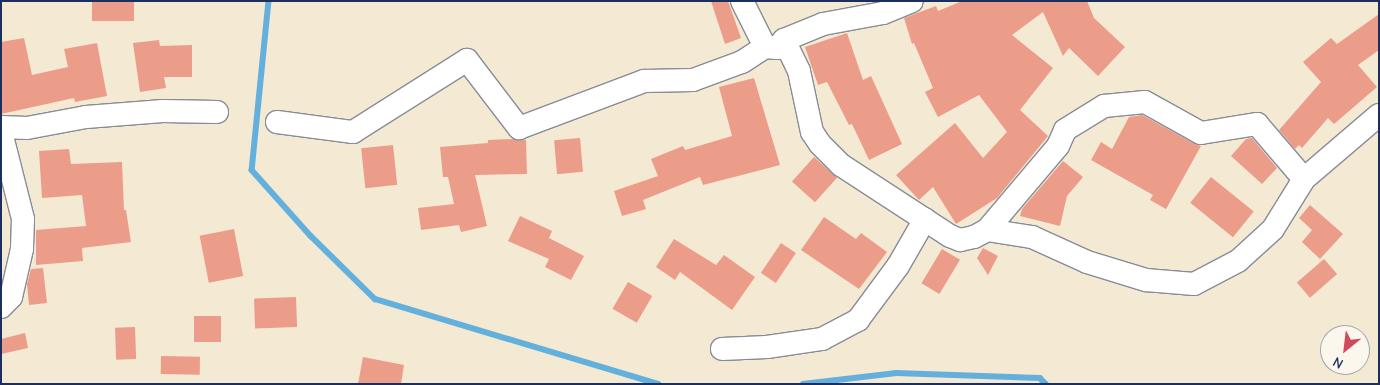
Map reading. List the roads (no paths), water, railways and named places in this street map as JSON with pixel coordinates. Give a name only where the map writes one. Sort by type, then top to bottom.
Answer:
[{"type":"street","points":[[742,1],[774,43],[799,71],[812,132],[820,144],[841,165],[950,236],[960,240],[974,237],[987,230],[1052,153],[1065,130],[1104,106],[1145,102],[1201,133],[1257,124],[1304,178]]},
{"type":"street","points":[[277,122],[353,132],[467,60],[519,128],[644,81],[693,80],[742,62],[774,43],[823,24],[883,13],[912,1]]},
{"type":"street","points":[[1,127],[27,128],[86,117],[163,111],[217,112]]},
{"type":"street","points":[[987,230],[1032,237],[1087,262],[1146,280],[1194,284],[1238,261],[1273,230],[1304,178],[1379,115]]},
{"type":"street","points":[[1,132],[23,218],[22,249],[11,296],[1,307]]},
{"type":"street","points":[[722,349],[767,347],[822,339],[858,320],[898,266],[925,219]]},
{"type":"waterway","points":[[269,1],[252,170],[311,236],[375,299],[659,384]]},
{"type":"waterway","points":[[803,384],[896,373],[1040,378],[1046,384]]}]
